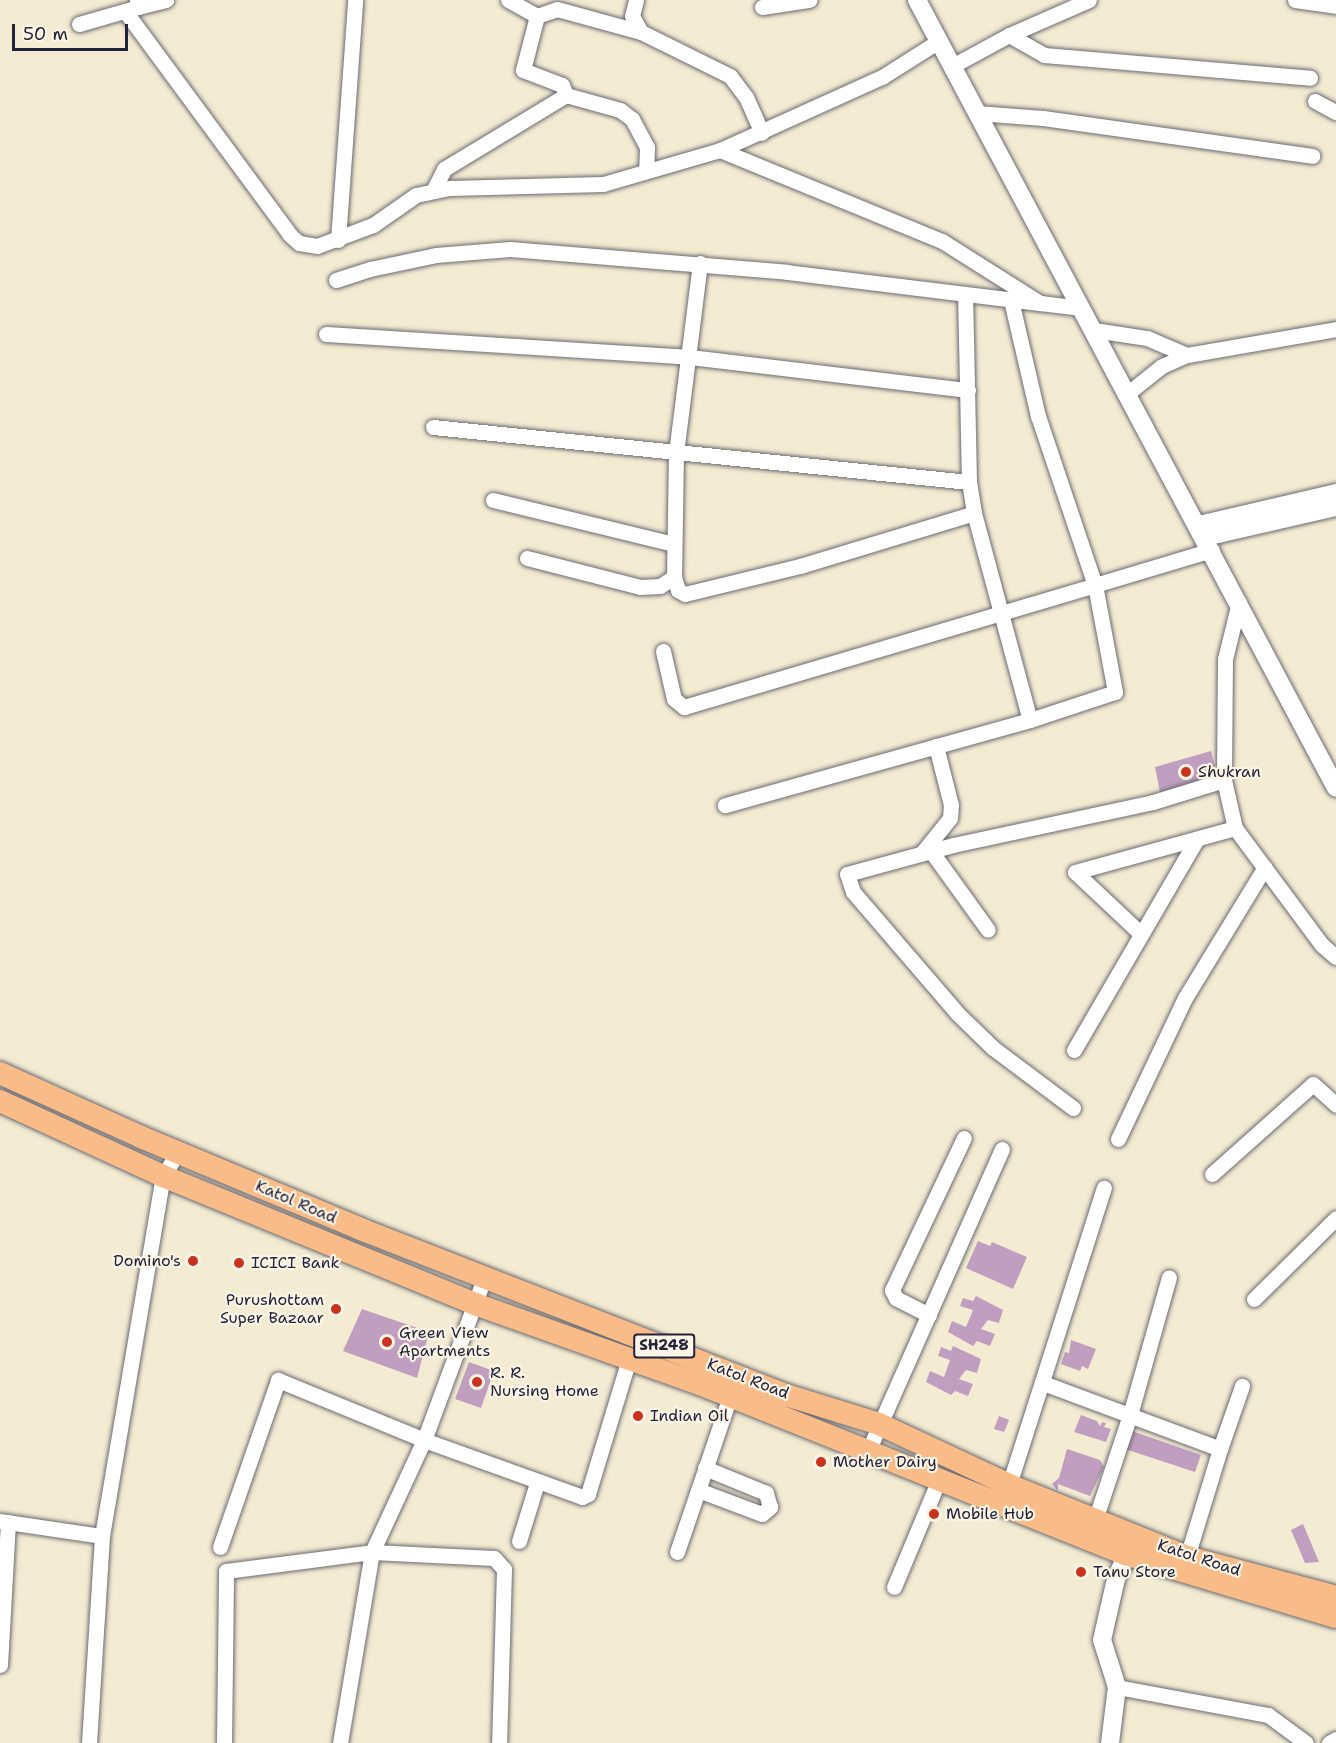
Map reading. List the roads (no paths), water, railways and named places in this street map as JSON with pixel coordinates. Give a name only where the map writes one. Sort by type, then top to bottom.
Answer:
[{"type":"main road","name":"Katol Road","points":[[0,1073],[178,1152],[484,1279],[558,1303],[786,1395],[879,1424],[1009,1485],[1095,1520],[1130,1545],[1187,1557],[1336,1597]]},
{"type":"main road","name":"Katol Road","points":[[0,1101],[163,1176],[475,1304],[730,1396],[940,1477],[1336,1617]]},
{"type":"street","points":[[78,24],[133,6],[166,0]]},
{"type":"street","points":[[338,240],[355,0]]},
{"type":"street","points":[[508,0],[537,16],[558,9],[641,32],[730,76],[746,97],[762,133]]},
{"type":"street","points":[[636,0],[632,16],[641,32]]},
{"type":"street","points":[[762,7],[809,0]]},
{"type":"street","points":[[917,0],[1336,788]]},
{"type":"street","points":[[952,66],[1009,35],[1089,0]]},
{"type":"street","points":[[1295,0],[1336,6]]},
{"type":"street","points":[[133,6],[290,235],[299,243],[317,246],[373,225],[416,195],[433,191],[603,184],[720,150],[882,77],[939,41]]},
{"type":"street","points":[[537,16],[523,70],[562,85],[566,95]]},
{"type":"street","points":[[1009,35],[1044,55],[1310,78]]},
{"type":"street","points":[[433,191],[444,169],[566,95],[620,110],[632,120],[647,147],[646,170]]},
{"type":"street","points":[[1315,101],[1336,111]]},
{"type":"street","points":[[977,113],[1043,118],[1312,156]]},
{"type":"street","points":[[720,150],[942,241],[1040,303]]},
{"type":"street","points":[[336,280],[370,269],[436,255],[510,249],[700,263],[1082,308]]},
{"type":"street","points":[[700,263],[690,357],[676,452],[674,577],[678,590],[693,594],[800,566],[974,513]]},
{"type":"street","points":[[965,296],[969,482],[974,513],[1030,720]]},
{"type":"street","points":[[725,805],[1030,720],[1115,692],[1095,585],[1038,416],[1011,300]]},
{"type":"street","points":[[1128,393],[1162,366],[1187,355],[1336,329]]},
{"type":"street","points":[[1094,330],[1147,338],[1187,355]]},
{"type":"street","points":[[326,334],[470,346],[690,357],[968,390]]},
{"type":"street","points":[[433,427],[969,482]]},
{"type":"street","points":[[663,651],[674,699],[684,707],[1095,585],[1205,538],[1336,493]]},
{"type":"street","points":[[493,500],[674,544]]},
{"type":"street","points":[[1205,538],[1336,507]]},
{"type":"street","points":[[527,558],[640,587],[660,586],[674,577]]},
{"type":"street","points":[[1239,602],[1225,659],[1224,780],[1235,828],[1322,945],[1336,957]]},
{"type":"street","points":[[926,852],[950,818],[951,805],[936,746]]},
{"type":"street","points":[[1073,1108],[986,1041],[853,892],[847,874],[926,852],[1153,802],[1224,780]]},
{"type":"street","points":[[1140,933],[1075,872],[1235,828]]},
{"type":"street","points":[[1074,1050],[1197,838]]},
{"type":"street","points":[[926,852],[988,930]]},
{"type":"street","points":[[1118,1139],[1185,998],[1265,867]]},
{"type":"street","points":[[1212,1174],[1313,1084],[1336,1105]]},
{"type":"street","points":[[929,1315],[896,1298],[892,1290],[964,1138]]},
{"type":"street","points":[[868,1449],[1002,1149]]},
{"type":"street","points":[[89,1743],[102,1536],[163,1176],[178,1152]]},
{"type":"street","points":[[1009,1485],[1104,1188]]},
{"type":"street","points":[[1254,1299],[1336,1218]]},
{"type":"street","points":[[1095,1520],[1130,1415],[1169,1277]]},
{"type":"street","points":[[340,1743],[372,1552],[424,1440],[484,1279]]},
{"type":"street","points":[[220,1547],[278,1380],[424,1440],[537,1483],[582,1497],[588,1494],[629,1359]]},
{"type":"street","points":[[1043,1383],[1220,1449]]},
{"type":"street","points":[[1187,1557],[1242,1386]]},
{"type":"street","points":[[677,1552],[730,1396]]},
{"type":"street","points":[[698,1490],[762,1514],[770,1507],[766,1493],[705,1468]]},
{"type":"street","points":[[894,1587],[940,1477]]},
{"type":"street","points":[[519,1541],[537,1483]]},
{"type":"street","points":[[0,1665],[4,1522],[102,1536]]},
{"type":"street","points":[[1110,1743],[1117,1687],[1102,1640],[1130,1545]]},
{"type":"street","points":[[224,1743],[226,1571],[372,1552],[494,1557],[504,1569],[499,1743]]},
{"type":"street","points":[[1117,1687],[1268,1715],[1306,1743]]},
{"type":"street","points":[[1329,1743],[1336,1739]]},
{"type":"place","name":"Shukran","points":[[1186,772]]},
{"type":"place","name":"Domino's","points":[[193,1261]]},
{"type":"place","name":"ICICI Bank","points":[[239,1263]]},
{"type":"place","name":"Purushottam Super Bazaar","points":[[336,1309]]},
{"type":"place","name":"Green View Apartments","points":[[387,1342]]},
{"type":"place","name":"R. R. Nursing Home","points":[[477,1382]]},
{"type":"place","name":"Indian Oil","points":[[638,1416]]},
{"type":"place","name":"Mother Dairy","points":[[821,1462]]},
{"type":"place","name":"Mobile Hub","points":[[934,1514]]},
{"type":"place","name":"Tanu Store","points":[[1081,1572]]}]
